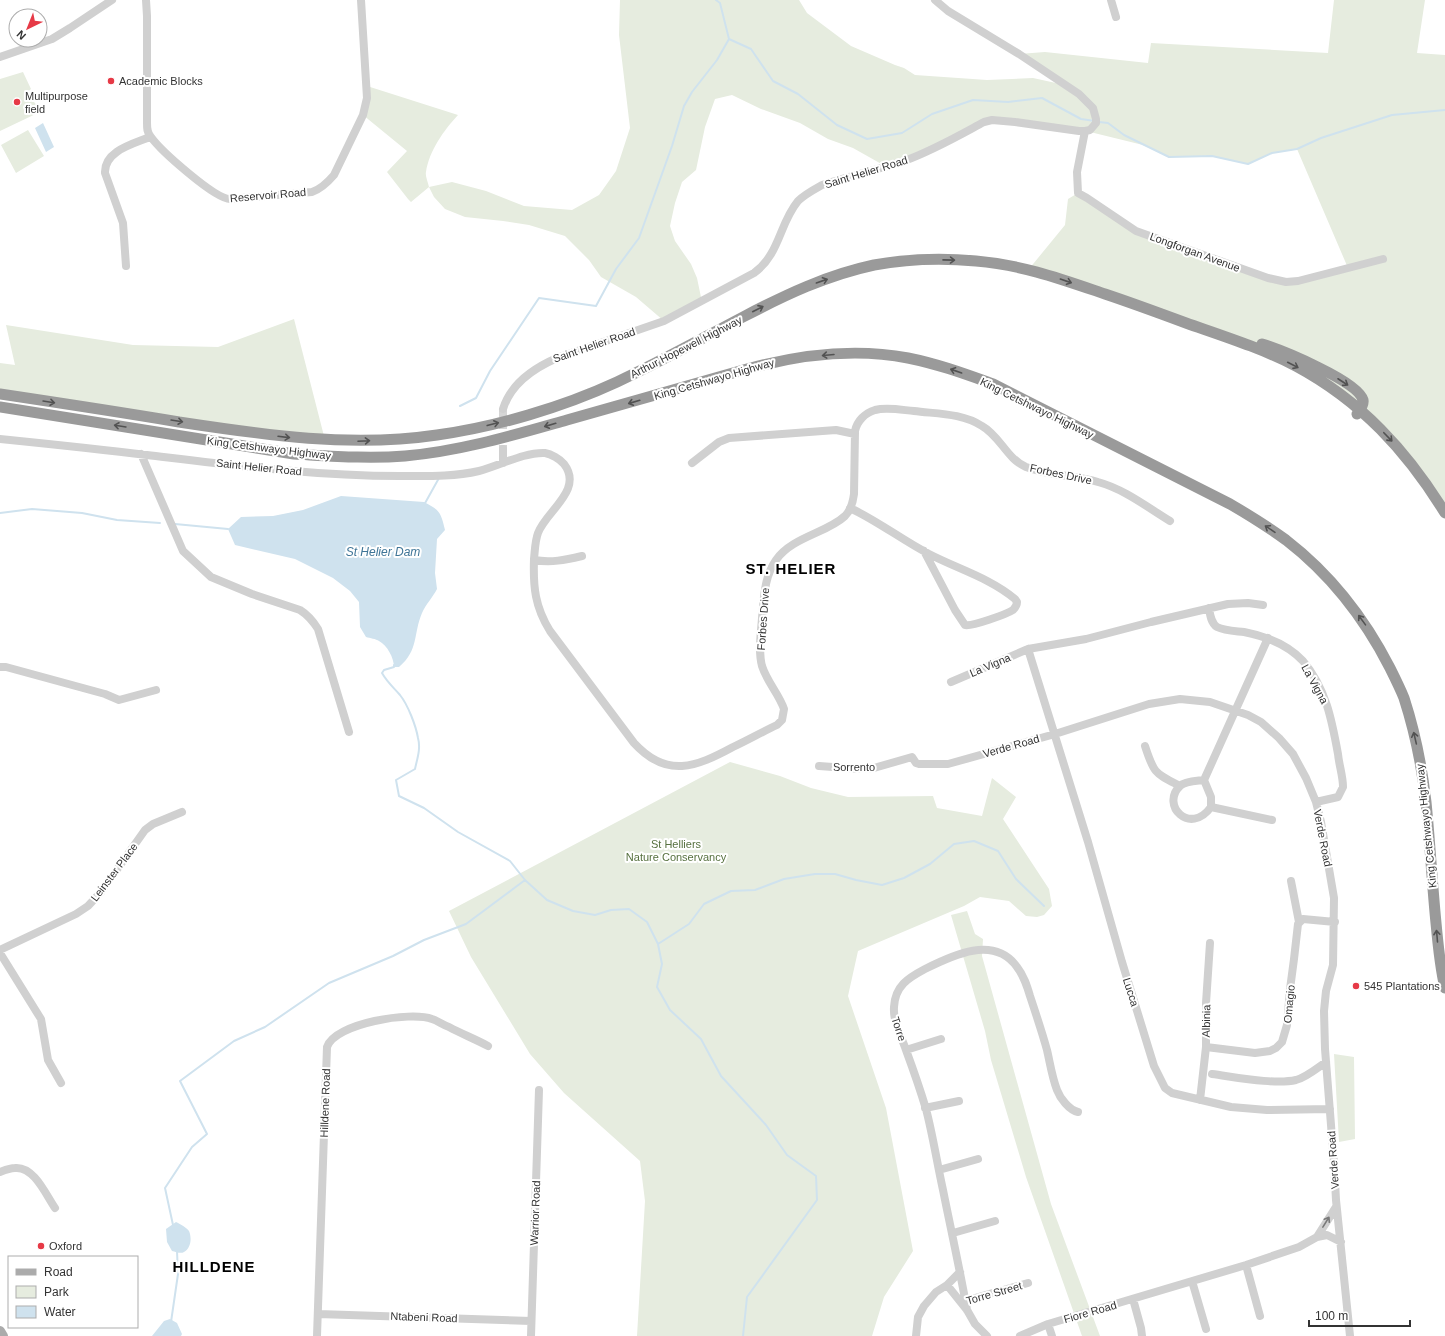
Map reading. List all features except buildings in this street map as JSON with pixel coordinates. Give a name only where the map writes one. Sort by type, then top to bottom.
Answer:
[{"type":"highway","name":"Arthur Hopewell Highway","points":[[585,395],[615,383],[648,367],[786,296],[833,277],[878,265],[914,260],[976,261],[1010,265],[1045,273],[1260,350],[1296,366],[1332,388],[1397,446],[1419,472],[1445,513]]},
{"type":"highway","name":"King Cetshwayo Highway","points":[[0,407],[294,454],[336,457],[374,457],[406,456],[492,442],[775,361],[838,354],[869,354],[907,358],[952,369],[995,383],[1230,504],[1248,515],[1270,529],[1299,551],[1324,574],[1354,608],[1377,642],[1396,680],[1404,698],[1415,738],[1426,802],[1437,935],[1441,973],[1445,988]]},
{"type":"highway","name":"King Cetshwayo Highway","points":[[3,394],[246,432],[297,438],[352,441],[436,435],[477,428],[540,411],[585,395]]},
{"type":"highway","points":[[0,410],[23,411]]},
{"type":"main road","points":[[0,1331],[3,1336]]},
{"type":"street","points":[[0,57],[52,39],[82,21],[112,0]]},
{"type":"street","points":[[126,266],[123,223],[105,173],[106,166],[113,155],[150,136],[147,123],[146,0]]},
{"type":"street","name":"Reservoir Road","points":[[150,136],[175,161],[202,184],[214,193],[226,199],[302,193],[316,190],[328,182],[334,175],[364,111],[367,98],[367,86],[361,0]]},
{"type":"street","points":[[935,0],[954,14],[1019,54],[1079,94],[1088,102],[1095,114],[1096,123],[1093,127],[1086,131]]},
{"type":"street","points":[[1111,0],[1116,17]]},
{"type":"street","name":"Saint Helier Road","points":[[503,409],[505,402],[516,385],[528,374],[542,365],[557,358],[664,321],[754,273],[767,262],[799,200],[822,185],[904,161],[935,148],[984,122],[992,120],[1086,131]]},
{"type":"street","name":"Longforgan Avenue","points":[[1086,131],[1077,172],[1078,193],[1139,232],[1268,278],[1286,282],[1308,279],[1383,259]]},
{"type":"street","name":"Forbes Drive","points":[[503,463],[546,453],[556,457],[568,470],[569,486],[566,494],[540,527],[537,535],[533,576],[539,611],[546,624],[638,748],[657,761],[671,765],[685,766],[702,763],[777,725],[782,720],[784,710],[765,674],[761,658],[761,632],[767,580],[776,559],[784,552],[801,540],[845,516],[850,508],[853,502],[854,494],[855,434],[858,423],[866,414],[882,409],[940,413],[968,419],[991,432],[1010,455],[1023,465],[1035,470],[1104,483],[1170,520]]},
{"type":"street","points":[[692,463],[719,442],[729,438],[836,430],[855,434]]},
{"type":"street","name":"Saint Helier Road","points":[[0,439],[301,472],[360,476],[448,475],[479,471],[503,463]]},
{"type":"street","points":[[503,449],[503,463]]},
{"type":"street","points":[[141,454],[183,551],[190,559],[211,577],[252,594],[300,610],[314,622],[318,629],[349,732]]},
{"type":"street","points":[[850,508],[871,518],[924,551],[971,572],[997,587],[1017,600],[1016,606],[1012,610],[970,626],[965,625],[952,605],[924,551]]},
{"type":"street","points":[[534,560],[547,562],[582,556]]},
{"type":"street","name":"La Vigna","points":[[951,682],[1028,649],[1086,640],[1209,608],[1238,603],[1263,605]]},
{"type":"street","name":"La Vigna","points":[[1209,608],[1212,620],[1216,626],[1268,638],[1296,655],[1303,662],[1319,687],[1330,710],[1343,787],[1338,797],[1316,802]]},
{"type":"street","points":[[1204,780],[1180,786],[1174,796],[1174,800],[1176,809],[1181,815],[1190,819],[1198,818],[1203,816],[1211,807],[1211,797],[1204,780],[1268,638]]},
{"type":"street","points":[[1028,649],[1055,734]]},
{"type":"street","points":[[3,667],[105,694],[119,700],[156,690]]},
{"type":"street","name":"Verde Road","points":[[912,757],[918,764],[948,764],[1055,734],[1149,704],[1180,699],[1210,702],[1236,710],[1261,722],[1286,745],[1293,754],[1306,778],[1316,802],[1321,822],[1334,898],[1335,922],[1333,965],[1326,991],[1324,1012],[1336,1207],[1350,1336]]},
{"type":"street","name":"Lucca","points":[[1055,734],[1154,1066],[1163,1084],[1172,1093],[1231,1107],[1267,1110],[1330,1109]]},
{"type":"street","points":[[1145,746],[1156,772],[1180,786]]},
{"type":"street","name":"Sorrento","points":[[819,766],[860,769],[874,768],[912,757]]},
{"type":"street","points":[[1211,807],[1272,820]]},
{"type":"street","name":"Leinster Place","points":[[0,952],[76,914],[88,906],[101,892],[145,830],[153,824],[182,812]]},
{"type":"street","points":[[1291,881],[1299,922],[1303,919],[1335,922]]},
{"type":"street","name":"Omagio","points":[[1206,1047],[1255,1053],[1270,1051],[1282,1042],[1286,1030],[1297,927],[1299,922]]},
{"type":"street","name":"Albinia","points":[[1200,1100],[1206,1047],[1206,1003],[1210,943]]},
{"type":"street","name":"Torre","points":[[963,1302],[960,1272],[925,1108],[895,1022],[893,1010],[898,990],[904,981],[926,968],[959,954],[980,949],[996,952],[1013,963],[1024,980],[1041,1029],[1057,1090],[1066,1104],[1074,1111],[1078,1112]]},
{"type":"street","points":[[0,952],[41,1019],[48,1060],[61,1083]]},
{"type":"street","name":"Hilldene Road","points":[[317,1336],[327,1047],[329,1042],[339,1033],[350,1028],[392,1018],[413,1017],[432,1019],[488,1046]]},
{"type":"street","points":[[906,1050],[941,1039]]},
{"type":"street","points":[[1212,1074],[1263,1080],[1289,1081],[1304,1076],[1326,1062]]},
{"type":"street","name":"Warrior Road","points":[[531,1336],[539,1090]]},
{"type":"street","points":[[925,1108],[959,1101]]},
{"type":"street","points":[[939,1170],[978,1159]]},
{"type":"street","points":[[0,1172],[15,1168],[28,1171],[55,1208]]},
{"type":"street","name":"Fiore Road","points":[[1020,1336],[1048,1324],[1246,1265],[1299,1247],[1317,1237],[1336,1207]]},
{"type":"street","points":[[952,1233],[996,1221]]},
{"type":"street","points":[[1317,1237],[1327,1236],[1341,1242]]},
{"type":"street","points":[[1246,1265],[1260,1316]]},
{"type":"street","points":[[916,1336],[918,1317],[924,1306],[936,1292],[947,1285],[960,1272]]},
{"type":"street","points":[[1192,1281],[1206,1329]]},
{"type":"street","name":"Torre Street","points":[[963,1302],[1028,1283]]},
{"type":"street","points":[[947,1285],[963,1302],[975,1324],[987,1336]]},
{"type":"street","points":[[1132,1299],[1142,1336]]},
{"type":"street","name":"Ntabeni Road","points":[[318,1314],[531,1321]]},
{"type":"street","name":"Fiore Road","points":[[1048,1324],[1052,1336]]},
{"type":"green space","points":[[620,0],[799,0],[807,13],[851,46],[904,68],[915,75],[987,80],[1033,78],[1065,85],[1019,54],[1045,52],[1148,63],[1151,43],[1328,53],[1334,0],[1425,0],[1417,53],[1445,55],[1445,513],[1375,424],[1296,366],[1029,269],[1065,225],[1068,199],[1078,193],[1127,226],[1286,282],[1348,268],[1297,149],[1272,153],[1248,164],[1212,156],[1169,157],[1143,145],[1086,131],[992,120],[885,166],[853,148],[828,139],[800,123],[761,109],[732,95],[715,99],[705,127],[696,170],[682,182],[675,203],[670,226],[675,241],[691,264],[697,278],[702,302],[664,321],[636,297],[601,277],[589,260],[565,236],[529,225],[465,217],[445,209],[434,197],[429,187],[452,182],[486,191],[524,206],[572,210],[599,195],[616,171],[630,128],[619,35]]},
{"type":"green space","name":"Multipurpose field","points":[[23,72],[31,89],[26,93],[42,111],[0,131],[0,79]]},
{"type":"green space","points":[[367,86],[458,115],[443,134],[430,156],[426,174],[429,187],[411,202],[387,172],[407,151],[363,115]]},
{"type":"green space","points":[[28,130],[44,156],[16,173],[1,145]]},
{"type":"green space","points":[[294,319],[325,440],[0,392],[0,363],[15,365],[6,325],[133,345],[218,347]]},
{"type":"green space","name":"St Helliers Nature Conservancy","points":[[730,762],[780,776],[811,788],[848,797],[933,796],[937,808],[982,816],[992,778],[1016,797],[1003,819],[1049,889],[1052,906],[1044,915],[1037,917],[1026,916],[1009,901],[980,897],[964,906],[858,951],[848,996],[886,1108],[913,1251],[884,1297],[872,1336],[637,1336],[645,1201],[640,1161],[564,1093],[530,1054],[471,957],[449,911]]},
{"type":"green space","points":[[967,911],[975,934],[983,939],[982,956],[1051,1204],[1100,1336],[1082,1336],[1026,1177],[991,1060],[985,1031],[951,915]]},
{"type":"green space","points":[[1334,1054],[1354,1057],[1355,1139],[1339,1142]]},
{"type":"water","points":[[43,123],[54,147],[46,152],[35,128]]},
{"type":"water","name":"St Helier Dam","points":[[341,496],[424,502],[437,510],[442,520],[445,530],[437,539],[435,573],[437,589],[422,613],[413,648],[405,661],[399,667],[394,667],[390,652],[385,645],[366,637],[360,627],[359,602],[350,591],[333,578],[295,559],[235,545],[228,529],[241,517],[273,516],[303,510]]},
{"type":"water","points":[[176,1222],[186,1228],[190,1234],[191,1240],[188,1248],[183,1253],[172,1251],[167,1242],[166,1229]]},
{"type":"water","points":[[170,1319],[177,1323],[182,1334],[181,1336],[152,1336],[164,1321]]},
{"type":"waterway","points":[[460,406],[476,398],[490,371],[539,298],[596,306],[616,269],[639,238],[672,146],[684,106],[692,92],[717,60],[729,39],[720,3],[716,0]]},
{"type":"waterway","points":[[729,39],[751,49],[773,81],[798,94],[837,125],[867,139],[902,133],[932,114],[973,100],[1008,102],[1042,98],[1081,119],[1095,121]]},
{"type":"waterway","points":[[1099,122],[1108,123],[1124,135],[1169,157],[1212,156],[1248,164],[1272,153],[1297,149],[1321,138],[1392,115],[1445,110]]},
{"type":"waterway","points":[[424,505],[439,478]]},
{"type":"waterway","points":[[0,513],[32,509],[82,513],[117,520],[160,523]]},
{"type":"waterway","points":[[175,524],[228,529]]},
{"type":"waterway","points":[[394,665],[394,667],[384,670],[382,673],[406,704],[419,742],[415,769],[396,780],[399,796],[424,808],[458,832],[510,861],[525,880],[547,900],[573,911],[595,915],[611,910],[629,909],[647,922],[658,944],[662,964],[657,987],[670,1010],[701,1039],[721,1076],[766,1125],[787,1155],[816,1176],[817,1200],[747,1297],[743,1336]]},
{"type":"waterway","points":[[658,944],[689,924],[704,904],[731,891],[755,890],[784,879],[815,874],[835,874],[882,885],[904,878],[930,864],[954,844],[974,841],[998,851],[1016,879],[1044,906]]},
{"type":"waterway","points":[[173,1225],[165,1188],[192,1147],[207,1134],[180,1081],[234,1041],[265,1027],[329,983],[393,956],[424,940],[466,924],[525,880]]},
{"type":"waterway","points":[[171,1322],[178,1274],[177,1251]]},
{"type":"tunnel","points":[[503,409],[503,449]]},
{"type":"place","name":"Academic Blocks","points":[[111,81]]},
{"type":"place","name":"Multipurpose field","points":[[17,102]]},
{"type":"place","name":"545 Plantations","points":[[1356,986]]},
{"type":"place","name":"Oxford","points":[[41,1246]]},
{"type":"district","name":"ST. HELIER","points":[[791,569]]},
{"type":"district","name":"HILLDENE","points":[[214,1267]]}]
